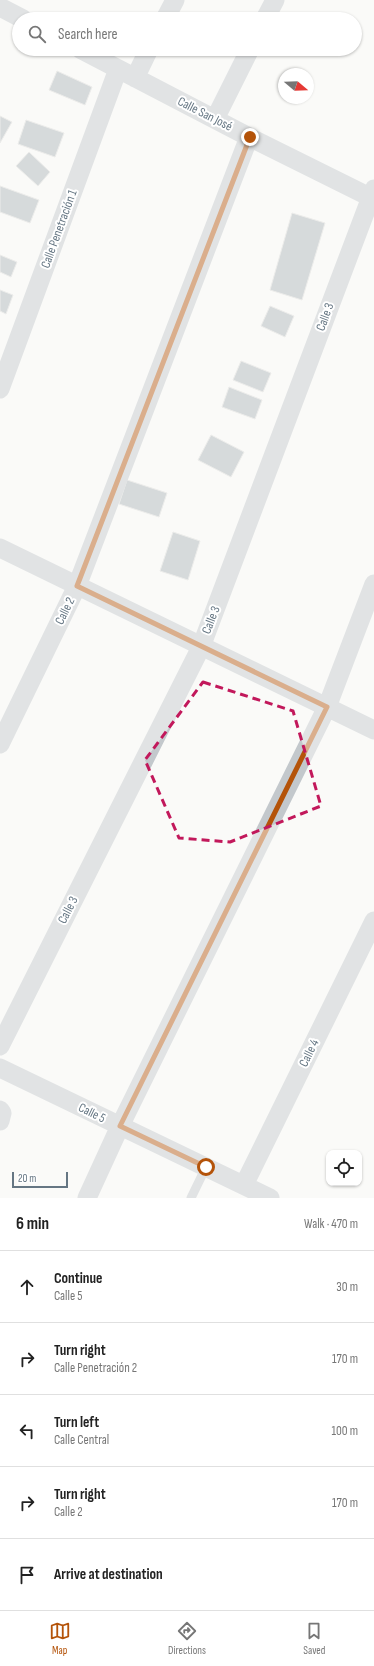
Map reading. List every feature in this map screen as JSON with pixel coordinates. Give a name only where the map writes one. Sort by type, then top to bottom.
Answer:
[{"type":"street","points":[[169,12],[175,0]]},
{"type":"street","points":[[269,12],[275,0]]},
{"type":"street","points":[[0,7],[12,13]]},
{"type":"street","name":"Calle San José","points":[[93,56],[250,137],[373,195]]},
{"type":"street","points":[[134,78],[146,56]]},
{"type":"street","points":[[215,119],[246,56]]},
{"type":"street","name":"Calle Penetración 1","points":[[0,389],[118,69]]},
{"type":"street","name":"Calle 2","points":[[0,744],[77,586],[250,137]]},
{"type":"street","name":"Calle 3","points":[[0,1046],[201,647],[373,195]]},
{"type":"street","points":[[0,548],[374,730]]},
{"type":"street","points":[[87,1198],[120,1126],[327,707],[374,584]]},
{"type":"street","name":"Calle 4","points":[[244,1185],[374,921]]},
{"type":"street","name":"Calle 5","points":[[0,1068],[270,1198]]},
{"type":"street","points":[[0,1110],[2,1113],[0,1121]]},
{"type":"lane","points":[[191,1198],[206,1167]]},
{"type":"highlighted area","points":[[203,682],[293,711],[321,806],[230,842],[179,838],[145,760]]},
{"type":"building","points":[[57,71],[92,87],[85,105],[49,90]]},
{"type":"building","points":[[0,116],[12,122],[0,143]]},
{"type":"building","points":[[26,120],[64,133],[55,157],[18,144]]},
{"type":"building","points":[[29,152],[50,172],[38,186],[16,166]]},
{"type":"building","points":[[0,186],[39,200],[30,223],[0,212]]},
{"type":"building","points":[[292,213],[325,223],[302,300],[270,290]]},
{"type":"building","points":[[0,255],[17,262],[11,277],[0,272]]},
{"type":"building","points":[[0,290],[13,295],[6,314],[0,311]]},
{"type":"building","points":[[270,306],[294,316],[285,337],[261,326]]},
{"type":"building","points":[[241,361],[271,373],[263,392],[233,380]]},
{"type":"building","points":[[229,387],[262,400],[255,419],[222,407]]},
{"type":"building","points":[[211,435],[244,452],[231,477],[198,460]]},
{"type":"building","points":[[127,480],[167,493],[159,517],[119,504]]},
{"type":"building","points":[[173,532],[200,541],[188,580],[160,571]]},
{"type":"route","points":[[206,1167],[120,1126],[327,707],[77,586],[250,137]]}]
